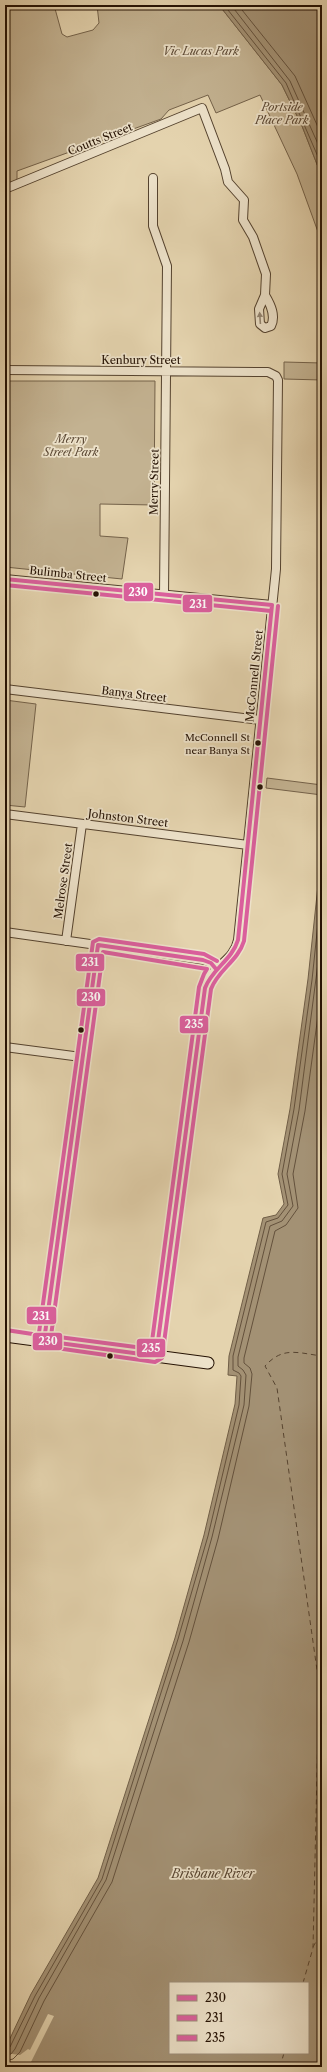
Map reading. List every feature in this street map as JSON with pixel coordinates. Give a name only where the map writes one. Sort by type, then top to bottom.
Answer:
[{"type":"street","name":"Coutts Street","points":[[5,189],[202,108],[225,169],[228,182],[244,200],[243,220],[253,237],[265,270],[265,295]]},
{"type":"street","name":"Merry Street","points":[[152,178],[153,226],[167,266],[164,594]]},
{"type":"street","name":"Kenbury Street","points":[[5,370],[268,372],[276,376]]},
{"type":"street","name":"McConnell Street","points":[[156,1356],[206,988],[209,976],[233,954],[236,947],[248,845],[277,546],[278,385],[276,376]]},
{"type":"street","name":"Bulimba Street","points":[[5,578],[272,606]]},
{"type":"street","name":"Banya Street","points":[[5,689],[260,720]]},
{"type":"street","name":"Johnston Street","points":[[5,814],[248,845]]},
{"type":"street","name":"Melrose Street","points":[[66,941],[82,824]]},
{"type":"street","points":[[5,932],[203,960],[211,963],[216,969]]},
{"type":"street","points":[[44,1341],[81,1057],[98,945]]},
{"type":"street","points":[[5,1048],[81,1057]]},
{"type":"street","points":[[5,1336],[208,1363]]},
{"type":"green space","points":[[5,5],[54,5],[62,34],[67,37],[93,30],[99,23],[97,5],[219,5],[282,85],[302,126],[322,177],[322,243],[297,174],[260,95],[216,113],[208,95],[169,110],[161,119],[17,171],[17,181],[5,186]]},
{"type":"green space","points":[[284,362],[322,363],[322,380],[284,379]]},
{"type":"green space","name":"Merry Street Park","points":[[5,381],[155,381],[154,505],[100,504],[100,536],[128,538],[122,579],[5,567]]},
{"type":"green space","points":[[5,700],[36,704],[25,807],[5,805]]},
{"type":"green space","points":[[267,778],[322,785],[322,795],[266,788]]},
{"type":"water","points":[[219,5],[322,5],[322,177],[302,126],[282,85]]},
{"type":"water","name":"Brisbane River","points":[[322,848],[322,2067],[5,2067],[5,2049],[31,1994],[98,1878],[175,1638],[204,1535],[235,1404],[237,1376],[228,1375],[229,1356],[263,1218],[276,1215],[284,1204],[278,1174],[290,1109],[308,979]]},
{"type":"pier","points":[[48,2014],[54,2016],[30,2064],[5,2061],[5,2053],[20,2055],[28,2049],[30,2050]]},
{"type":"ferry route","points":[[303,1982],[313,1948],[319,1684],[277,1388],[265,1366],[278,1356],[285,1353],[291,1352],[322,1356]]},
{"type":"ferry route","points":[[313,1947],[322,1931]]},
{"type":"ferry route","points":[[280,2067],[284,2054]]},
{"type":"transit line","name":"230","points":[[5,579],[272,605]]},
{"type":"transit line","name":"231","points":[[5,585],[271,611]]},
{"type":"transit line","name":"230","points":[[216,969],[211,963],[203,960],[98,945],[44,1341],[156,1356],[205,988],[212,975],[231,953],[238,940],[272,605]]},
{"type":"transit line","name":"231","points":[[217,961],[204,954],[99,939],[93,942],[38,1340],[42,1346],[155,1362],[162,1358],[211,989],[218,976],[237,954],[244,941],[278,606]]},
{"type":"transit line","name":"235","points":[[103,952],[207,969],[199,987],[151,1349],[51,1336],[103,952]]},
{"type":"transit line","name":"235","points":[[6,1330],[39,1335]]},
{"type":"place","name":"McConnell St near Banya St","points":[[258,743]]},
{"type":"park label","name":"Vic Lucas Park","points":[[201,51]]},
{"type":"park label","name":"Portside Place Park","points":[[282,113]]}]
